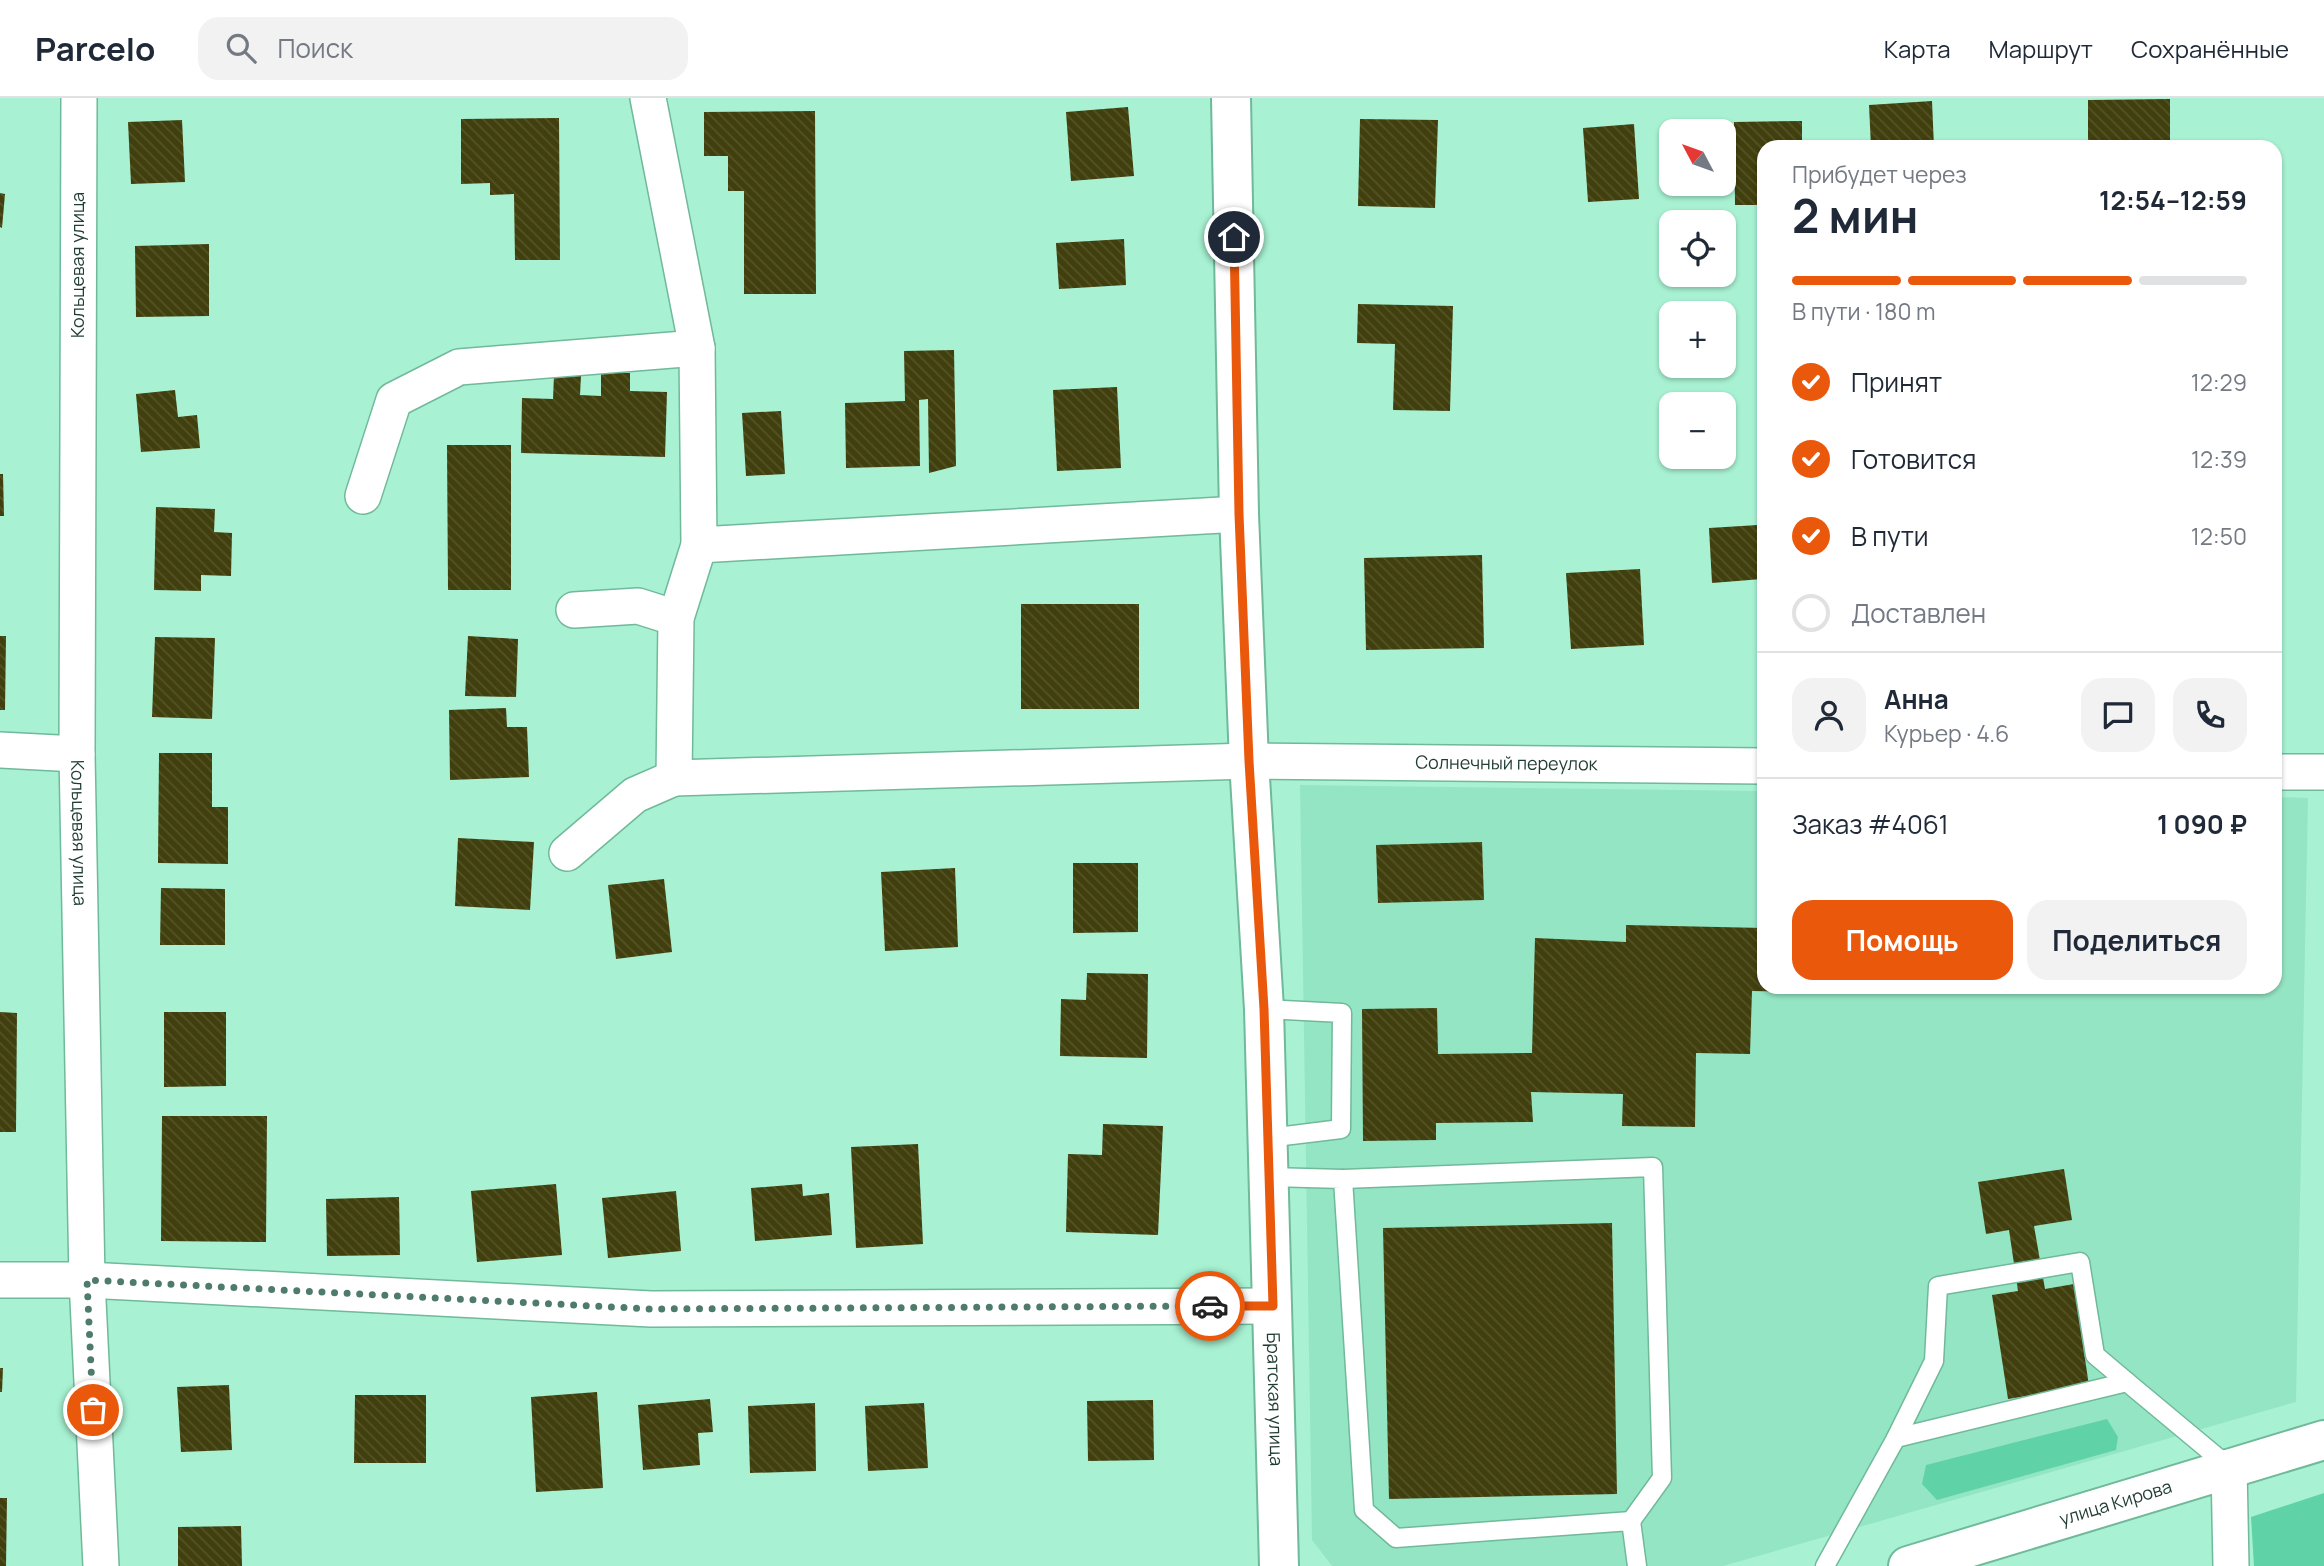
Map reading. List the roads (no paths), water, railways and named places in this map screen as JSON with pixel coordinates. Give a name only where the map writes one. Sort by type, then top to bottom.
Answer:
[{"type":"main road","name":"Братская улица","points":[[1231,98],[1239,514],[1249,761],[1264,1009],[1279,1566]]},
{"type":"main road","name":"улица Кирова","points":[[1908,1566],[2324,1440]]},
{"type":"street","name":"Кольцевая улица","points":[[79,98],[76,754],[87,1280],[101,1566]]},
{"type":"street","points":[[567,853],[635,795],[674,778],[676,618],[699,545],[697,348],[648,98]]},
{"type":"street","points":[[363,496],[394,400],[458,367],[697,348]]},
{"type":"street","points":[[699,545],[1239,514]]},
{"type":"street","points":[[574,610],[638,606],[676,618]]},
{"type":"street","points":[[0,750],[76,754]]},
{"type":"street","name":"Солнечный переулок","points":[[674,778],[1249,761],[1757,766]]},
{"type":"street","points":[[2282,772],[2324,772]]},
{"type":"street","points":[[0,1280],[87,1280],[651,1309],[1273,1306]]},
{"type":"street","points":[[2229,1467],[2231,1566]]},
{"type":"lane","points":[[1264,1009],[1342,1013],[1341,1129],[1268,1138]]},
{"type":"lane","points":[[1269,1177],[1343,1179],[1653,1167],[1662,1478],[1631,1521],[1637,1566]]},
{"type":"lane","points":[[1343,1179],[1364,1510],[1396,1538],[1631,1521]]},
{"type":"lane","points":[[1825,1566],[1896,1438],[1934,1361],[1938,1286],[2080,1262],[2095,1355],[2229,1467]]},
{"type":"lane","points":[[1896,1438],[2127,1382]]}]
